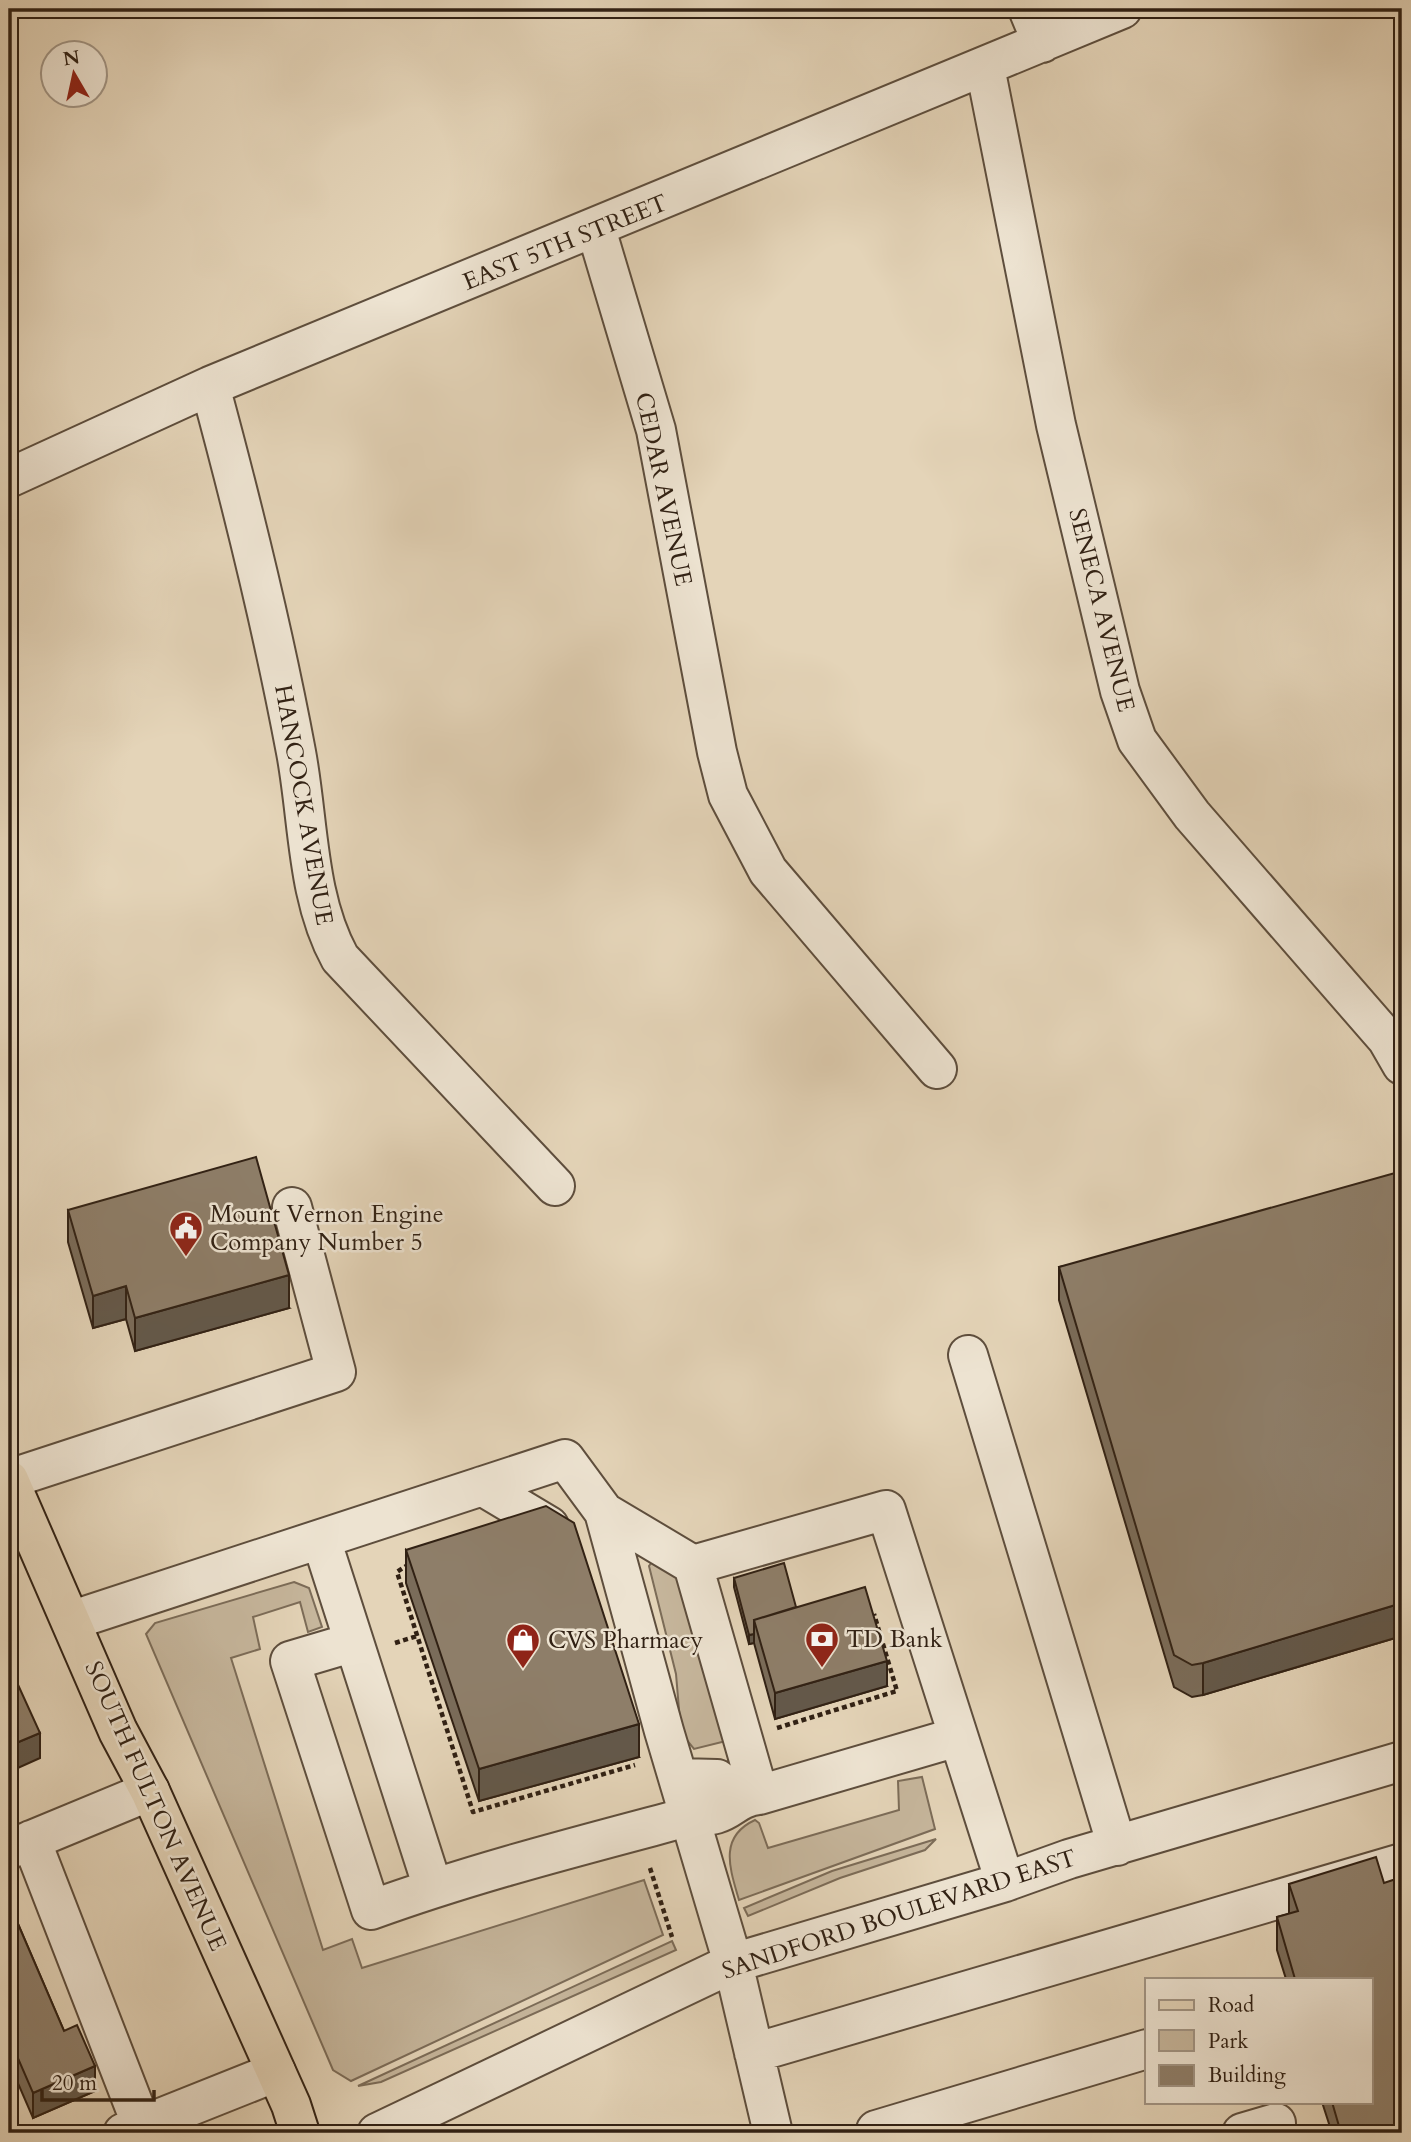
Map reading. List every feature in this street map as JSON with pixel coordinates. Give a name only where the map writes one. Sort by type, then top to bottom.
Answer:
[{"type":"main road","name":"SOUTH FULTON AVENUE","points":[[9,1479],[73,1620],[118,1731],[150,1791],[276,2072],[300,2133]]},
{"type":"street","name":"EAST 5TH STREET","points":[[9,478],[211,386],[985,67],[1035,26],[1122,9]]},
{"type":"street","name":"SENECA AVENUE","points":[[985,67],[1056,425],[1120,691],[1137,740],[1192,815],[1397,1038]]},
{"type":"street","name":"CEDAR AVENUE","points":[[596,229],[656,430],[717,752],[728,795],[768,872],[937,1069]]},
{"type":"street","name":"HANCOCK AVENUE","points":[[211,386],[257,556],[297,756],[304,825],[325,931],[340,958],[555,1185]]},
{"type":"street","points":[[9,1479],[336,1372],[292,1207]]},
{"type":"street","points":[[968,1355],[1117,1846]]},
{"type":"street","points":[[73,1620],[565,1459],[604,1513],[733,1963],[773,2133]]},
{"type":"street","points":[[482,1486],[586,1546],[643,1710],[671,1754],[750,1797]]},
{"type":"street","points":[[693,1565],[886,1510],[1005,1882]]},
{"type":"street","points":[[604,1513],[693,1565],[741,1739],[750,1797]]},
{"type":"street","points":[[321,1539],[433,1888]]},
{"type":"street","points":[[353,1639],[290,1661],[371,1910],[433,1888],[689,1817],[718,1814],[750,1797],[957,1737]]},
{"type":"street","name":"SANDFORD BOULEVARD EAST","points":[[377,2133],[733,1963],[1402,1761]]},
{"type":"street","points":[[150,1791],[20,1845],[133,2130],[276,2072]]},
{"type":"street","points":[[754,2053],[1402,1863]]},
{"type":"street","points":[[877,2133],[876,2130],[1145,2050]]},
{"type":"path","points":[[419,1558],[397,1572],[473,1812],[671,1754]]},
{"type":"path","points":[[741,1739],[897,1691],[874,1614]]},
{"type":"path","points":[[353,1639],[381,1647],[417,1636]]},
{"type":"green space","points":[[653,1561],[677,1571],[726,1741],[694,1749],[681,1733],[676,1674],[649,1566]]},
{"type":"green space","points":[[294,1582],[309,1588],[322,1627],[308,1632],[300,1602],[253,1617],[260,1649],[231,1658],[323,1950],[352,1939],[362,1968],[644,1880],[663,1935],[351,2081],[333,2070],[146,1634],[155,1623]]},
{"type":"green space","points":[[922,1777],[935,1829],[739,1900],[732,1877],[730,1855],[731,1845],[743,1827],[755,1820],[759,1823],[768,1848],[899,1810],[898,1781]]},
{"type":"green space","points":[[936,1839],[925,1850],[840,1878],[748,1916],[744,1908],[832,1871]]},
{"type":"green space","points":[[672,1941],[676,1950],[381,2082],[358,2086]]},
{"type":"building","points":[[256,1157],[289,1275],[135,1318],[126,1286],[93,1296],[68,1210]]},
{"type":"building","points":[[1395,1173],[1402,1197],[1402,1603],[1192,1665],[1174,1655],[1059,1267]]},
{"type":"building","name":"CVS Pharmacy","points":[[546,1506],[574,1523],[639,1724],[479,1769],[406,1550]]},
{"type":"building","points":[[784,1563],[796,1607],[754,1620],[754,1634],[749,1635],[734,1578]]},
{"type":"building","points":[[865,1587],[887,1661],[775,1693],[754,1620]]},
{"type":"building","points":[[9,1665],[40,1733],[9,1746]]},
{"type":"building","points":[[1376,1857],[1384,1883],[1402,1877],[1402,2133],[1341,2133],[1333,2104],[1372,2104],[1372,1978],[1295,1978],[1277,1917],[1298,1911],[1289,1884]]},
{"type":"building","points":[[9,1903],[64,2031],[77,2025],[95,2066],[33,2093],[14,2049],[9,2051]]},
{"type":"place","name":"Mount Vernon Engine Company Number 5","points":[[186,1258]]},
{"type":"place","name":"TD Bank","points":[[822,1669]]},
{"type":"place","name":"CVS Pharmacy","points":[[523,1670]]}]
